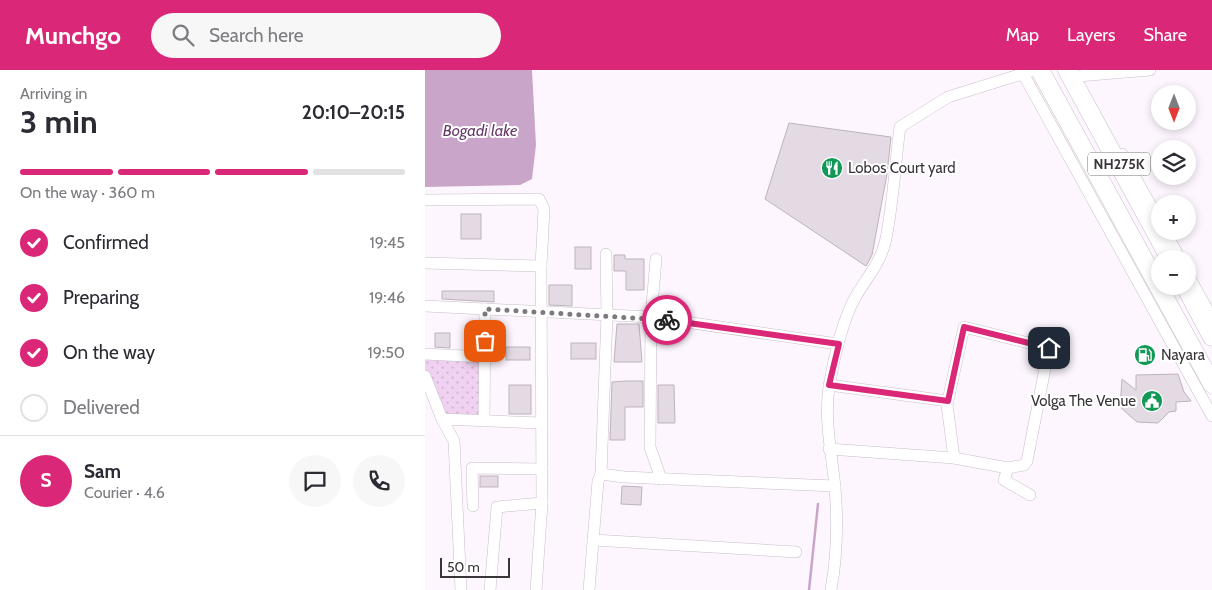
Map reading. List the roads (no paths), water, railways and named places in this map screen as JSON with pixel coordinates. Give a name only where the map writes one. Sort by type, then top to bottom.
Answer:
[{"type":"highway","name":"NH275K","points":[[1030,71],[1212,384]]},
{"type":"highway","name":"NH275K","points":[[1073,72],[1165,250]]},
{"type":"highway","points":[[1190,295],[1212,337]]},
{"type":"street","points":[[1150,70],[1073,72],[1151,206]]},
{"type":"street","points":[[831,590],[836,554],[835,486],[829,448],[827,404],[829,385],[839,344],[856,296],[867,282],[885,244],[900,127],[949,98],[1030,71],[1212,416]]},
{"type":"street","points":[[425,200],[539,199],[544,208],[541,266],[543,312],[542,503],[536,590]]},
{"type":"street","points":[[589,590],[598,481],[601,474],[607,315],[606,254]]},
{"type":"street","points":[[657,258],[651,318],[650,447],[661,478]]},
{"type":"street","points":[[425,263],[541,266]]},
{"type":"street","points":[[1196,289],[1212,318]]},
{"type":"street","points":[[425,306],[651,318],[839,344]]},
{"type":"street","points":[[485,309],[485,421]]},
{"type":"street","points":[[829,448],[954,458],[1008,468],[1024,465],[1027,461],[1049,348],[964,327],[948,401],[954,458]]},
{"type":"street","points":[[425,354],[485,357]]},
{"type":"street","points":[[425,376],[442,420],[454,441],[461,590]]},
{"type":"street","points":[[829,385],[948,401]]},
{"type":"street","points":[[442,420],[541,423]]},
{"type":"street","points":[[473,506],[472,468],[542,469]]},
{"type":"street","points":[[1008,468],[1004,480],[1029,495]]},
{"type":"street","points":[[601,474],[835,486]]},
{"type":"street","points":[[490,590],[497,506],[542,503]]},
{"type":"street","points":[[593,540],[796,552]]},
{"type":"water","name":"Bogadi lake","points":[[425,70],[532,70],[536,145],[532,179],[520,185],[425,187]]},
{"type":"waterway","points":[[809,590],[818,504]]},
{"type":"place","name":"Lobos Court yard","points":[[832,168]]},
{"type":"place","name":"Nayara","points":[[1145,355]]},
{"type":"place","name":"Volga The Venue","points":[[1152,401]]}]
